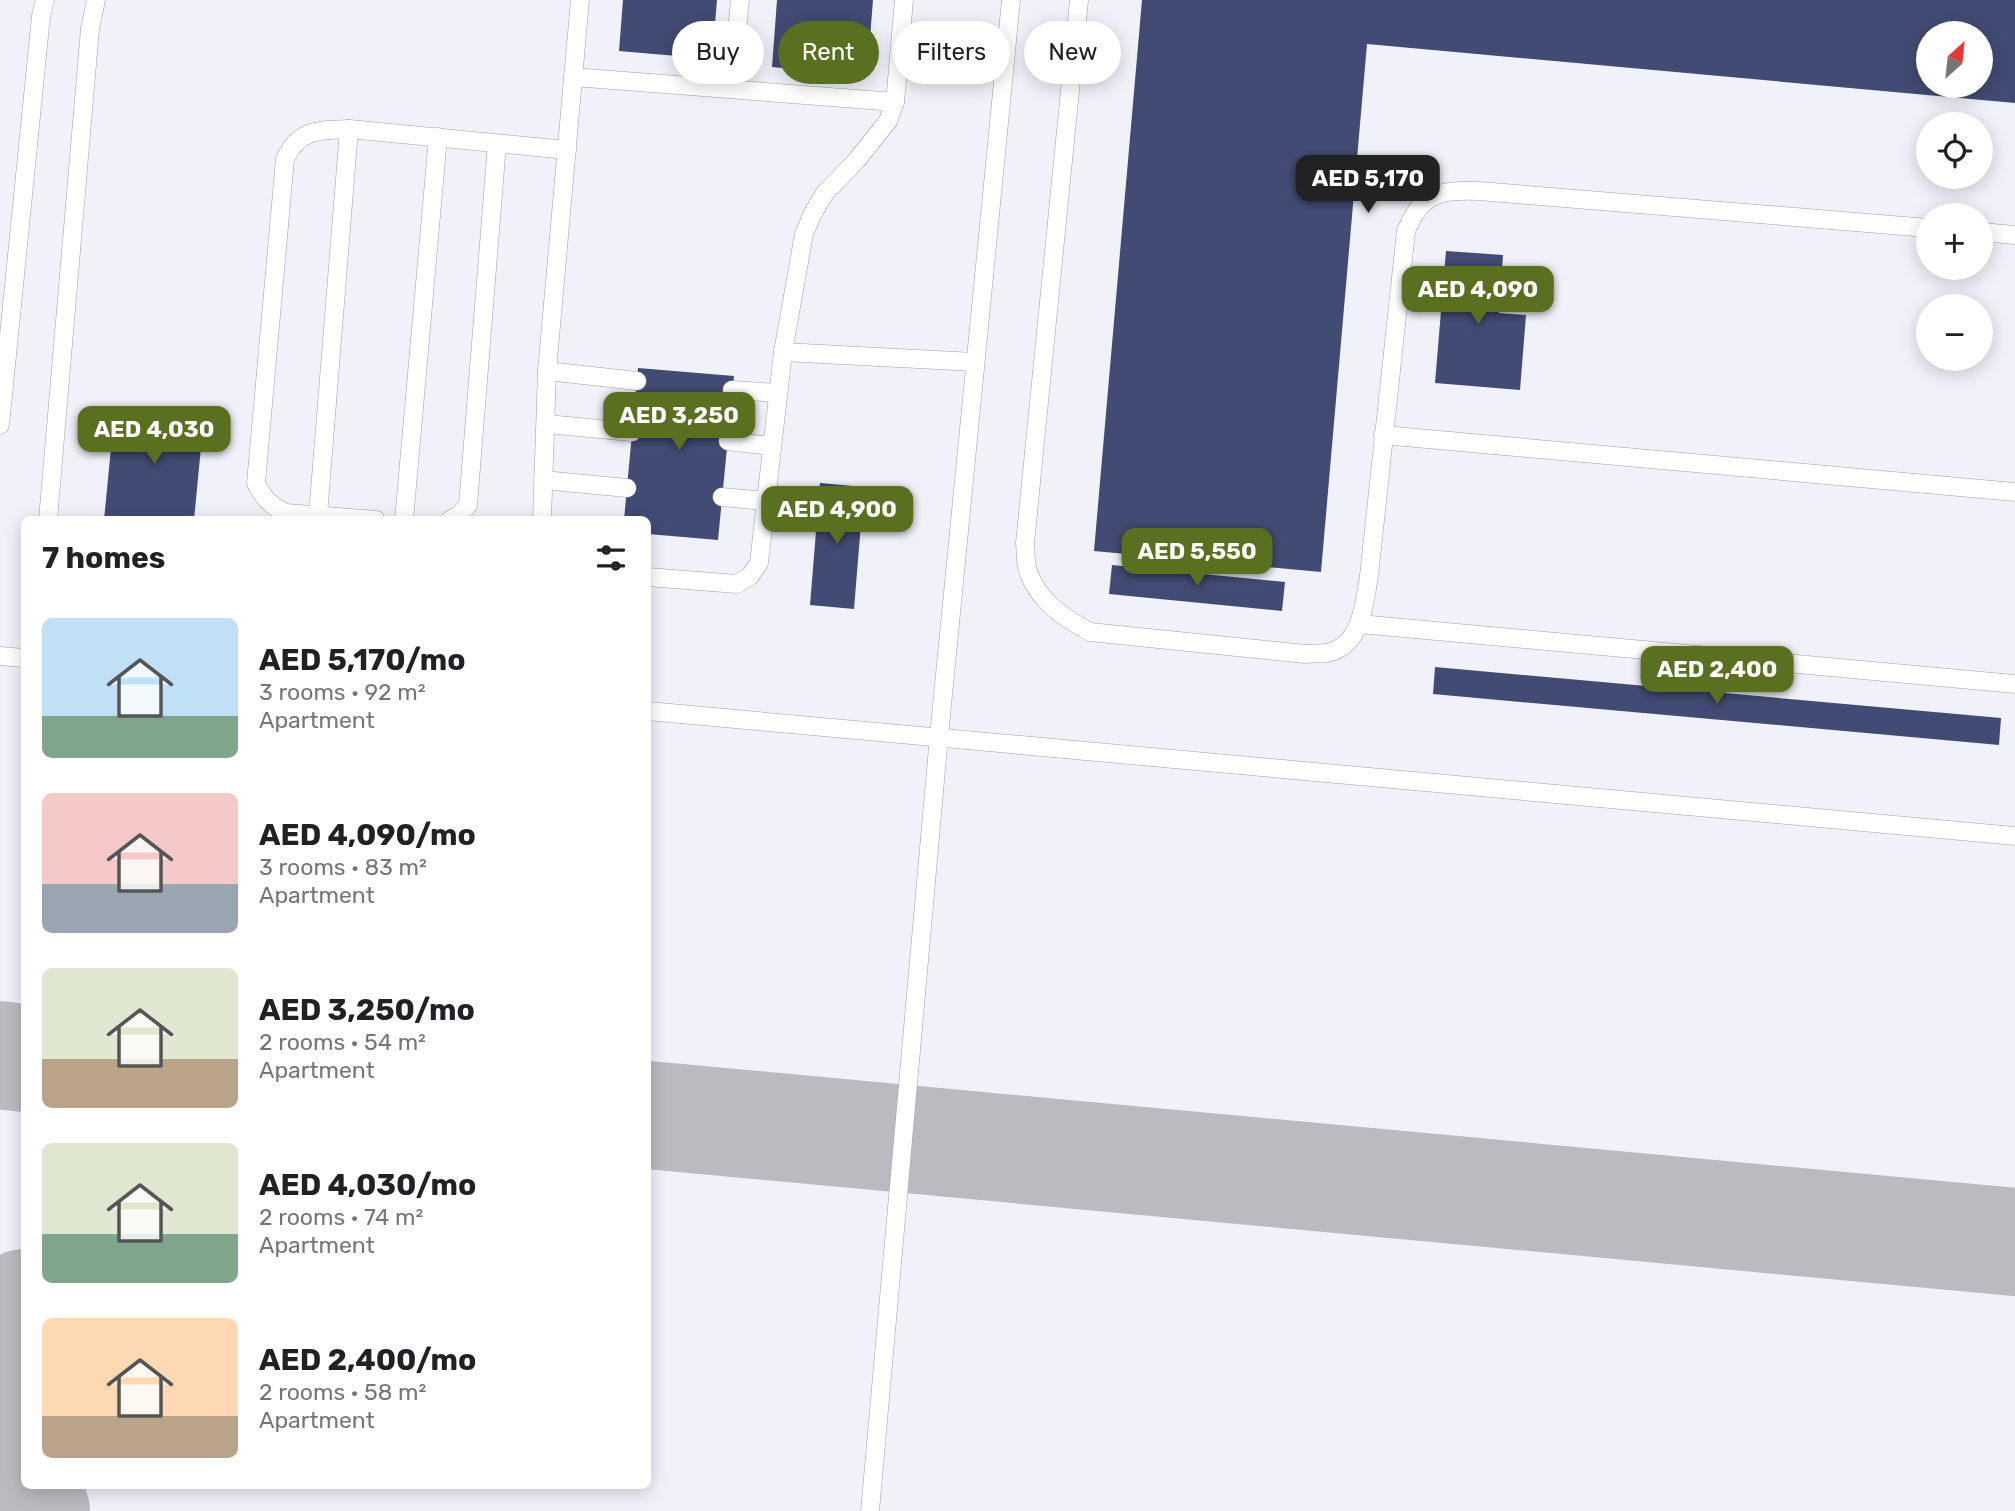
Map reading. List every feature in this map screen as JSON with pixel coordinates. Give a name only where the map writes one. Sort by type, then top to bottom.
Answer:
[{"type":"lane","points":[[0,425],[41,16],[45,0]]},
{"type":"lane","points":[[48,516],[90,29],[96,0]]},
{"type":"lane","points":[[542,516],[547,371],[580,0]]},
{"type":"lane","points":[[731,89],[740,0]]},
{"type":"lane","points":[[651,577],[737,584],[750,576],[759,563],[783,352],[804,234],[825,193],[856,161],[888,121],[895,102],[904,0]]},
{"type":"lane","points":[[870,1511],[939,736],[1011,0]]},
{"type":"lane","points":[[1079,0],[1025,543],[1027,570],[1040,594],[1062,617],[1090,632],[1305,654],[1329,653],[1348,641],[1360,624],[1369,576],[1406,231],[1414,212],[1429,197],[1449,190],[1479,191],[1916,227]]},
{"type":"lane","points":[[573,77],[895,102]]},
{"type":"lane","points":[[328,516],[286,513],[272,506],[262,496],[256,483],[285,159],[290,147],[300,137],[312,132],[349,129],[567,150]]},
{"type":"lane","points":[[318,515],[349,129]]},
{"type":"lane","points":[[404,516],[438,137]]},
{"type":"lane","points":[[457,516],[468,505],[498,144]]},
{"type":"lane","points":[[1993,233],[2015,235]]},
{"type":"lane","points":[[783,352],[975,362]]},
{"type":"lane","points":[[547,371],[636,381]]},
{"type":"lane","points":[[732,390],[778,393]]},
{"type":"lane","points":[[546,424],[632,432]]},
{"type":"lane","points":[[1383,435],[2015,492]]},
{"type":"lane","points":[[727,441],[771,446]]},
{"type":"lane","points":[[543,480],[627,488]]},
{"type":"lane","points":[[722,497],[765,501]]},
{"type":"lane","points":[[1360,624],[2015,684]]},
{"type":"lane","points":[[0,656],[21,658]]},
{"type":"lane","points":[[651,711],[2015,836]]},
{"type":"building","points":[[623,0],[717,0],[715,21],[672,21],[672,56],[619,51]]},
{"type":"building","points":[[777,0],[873,0],[871,21],[778,21],[778,68],[772,67]]},
{"type":"building","points":[[1142,0],[2015,0],[2015,103],[1960,98],[1993,98],[1993,21],[1916,21],[1916,94],[1367,44],[1321,572],[1094,551]]},
{"type":"building","points":[[1446,251],[1503,255],[1499,313],[1526,315],[1520,390],[1435,383]]},
{"type":"building","points":[[638,368],[734,376],[718,540],[651,534],[651,516],[624,516]]},
{"type":"building","points":[[115,407],[204,416],[194,516],[104,516]]},
{"type":"building","points":[[820,483],[864,487],[854,609],[810,605]]},
{"type":"building","points":[[1112,565],[1285,582],[1282,611],[1109,594]]},
{"type":"building","points":[[1435,667],[2001,718],[1999,745],[1433,694]]},
{"type":"taxiway","points":[[0,1055],[21,1058]]},
{"type":"taxiway","points":[[651,1115],[2015,1242]]},
{"type":"taxiway","points":[[0,1421],[8,1393],[21,1312]]},
{"type":"taxiway","points":[[27,1489],[36,1511]]}]
